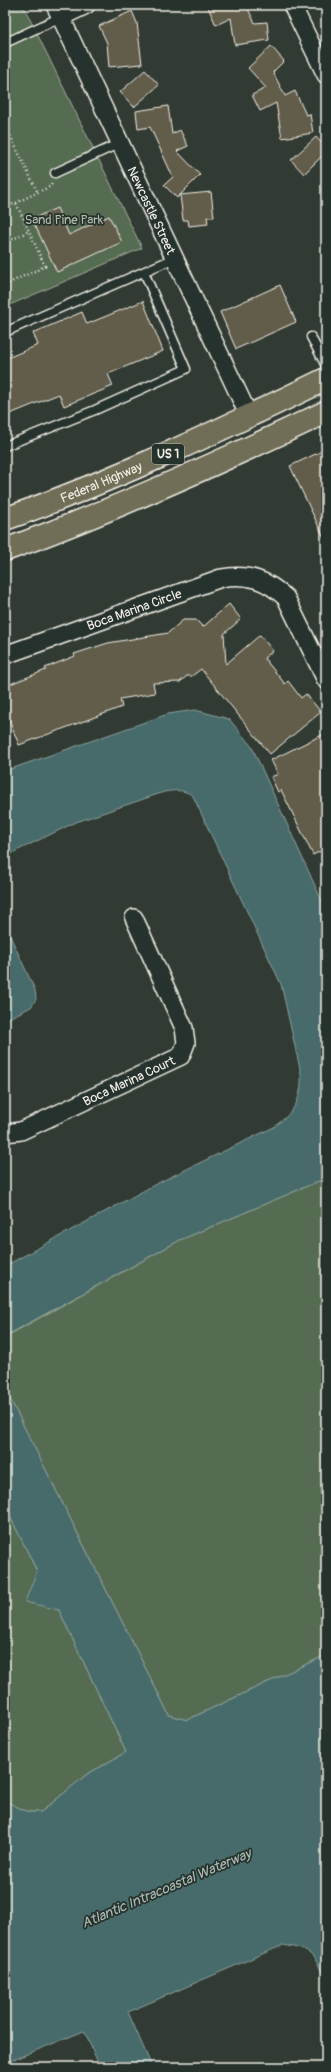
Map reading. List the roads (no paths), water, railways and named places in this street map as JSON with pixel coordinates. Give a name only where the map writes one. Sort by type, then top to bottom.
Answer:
[{"type":"main road","name":"Federal Highway","points":[[5,519],[123,473],[188,445],[326,379]]},
{"type":"main road","points":[[260,444],[266,429],[274,418],[304,389]]},
{"type":"main road","name":"US 1","points":[[5,550],[124,504],[205,470],[326,412]]},
{"type":"main road","points":[[205,470],[235,441],[249,416]]},
{"type":"street","points":[[58,11],[86,5]]},
{"type":"street","points":[[292,5],[326,75]]},
{"type":"street","name":"Newcastle Street","points":[[58,11],[249,416]]},
{"type":"street","name":"Boca Marina Circle","points":[[5,655],[221,578],[236,575],[250,576],[264,581],[276,588],[286,598],[326,680]]},
{"type":"street","name":"Boca Marina Court","points":[[5,1133],[21,1131],[181,1056],[186,1043],[184,1028],[134,918]]},
{"type":"lane","points":[[5,43],[58,11]]},
{"type":"lane","points":[[55,173],[120,143]]},
{"type":"lane","points":[[5,332],[174,258]]},
{"type":"lane","points":[[5,446],[95,410],[186,369],[144,272]]},
{"type":"lane","points":[[311,337],[326,366]]},
{"type":"water","points":[[195,710],[229,719],[252,747],[326,910],[326,1178],[180,1240],[7,1335],[5,1339],[5,1266],[156,1184],[274,1127],[292,1110],[298,1098],[301,1073],[281,984],[193,796],[186,792],[180,791],[164,792],[76,822],[14,852],[5,861],[5,771],[168,714]]},
{"type":"water","points":[[5,925],[35,990],[36,999],[31,1007],[5,1020]]},
{"type":"water","name":"Atlantic Intracoastal Waterway","points":[[5,1389],[169,1715],[187,1720],[326,1655],[326,1981],[311,1955],[301,1949],[283,1945],[128,2012],[152,2067],[100,2067],[84,2031],[5,2063],[5,1801],[28,1812],[41,1812],[86,1775],[126,1752],[59,1610],[25,1602],[37,1571],[5,1506]]},
{"type":"park label","name":"Sand Pine Park","points":[[64,219]]}]
